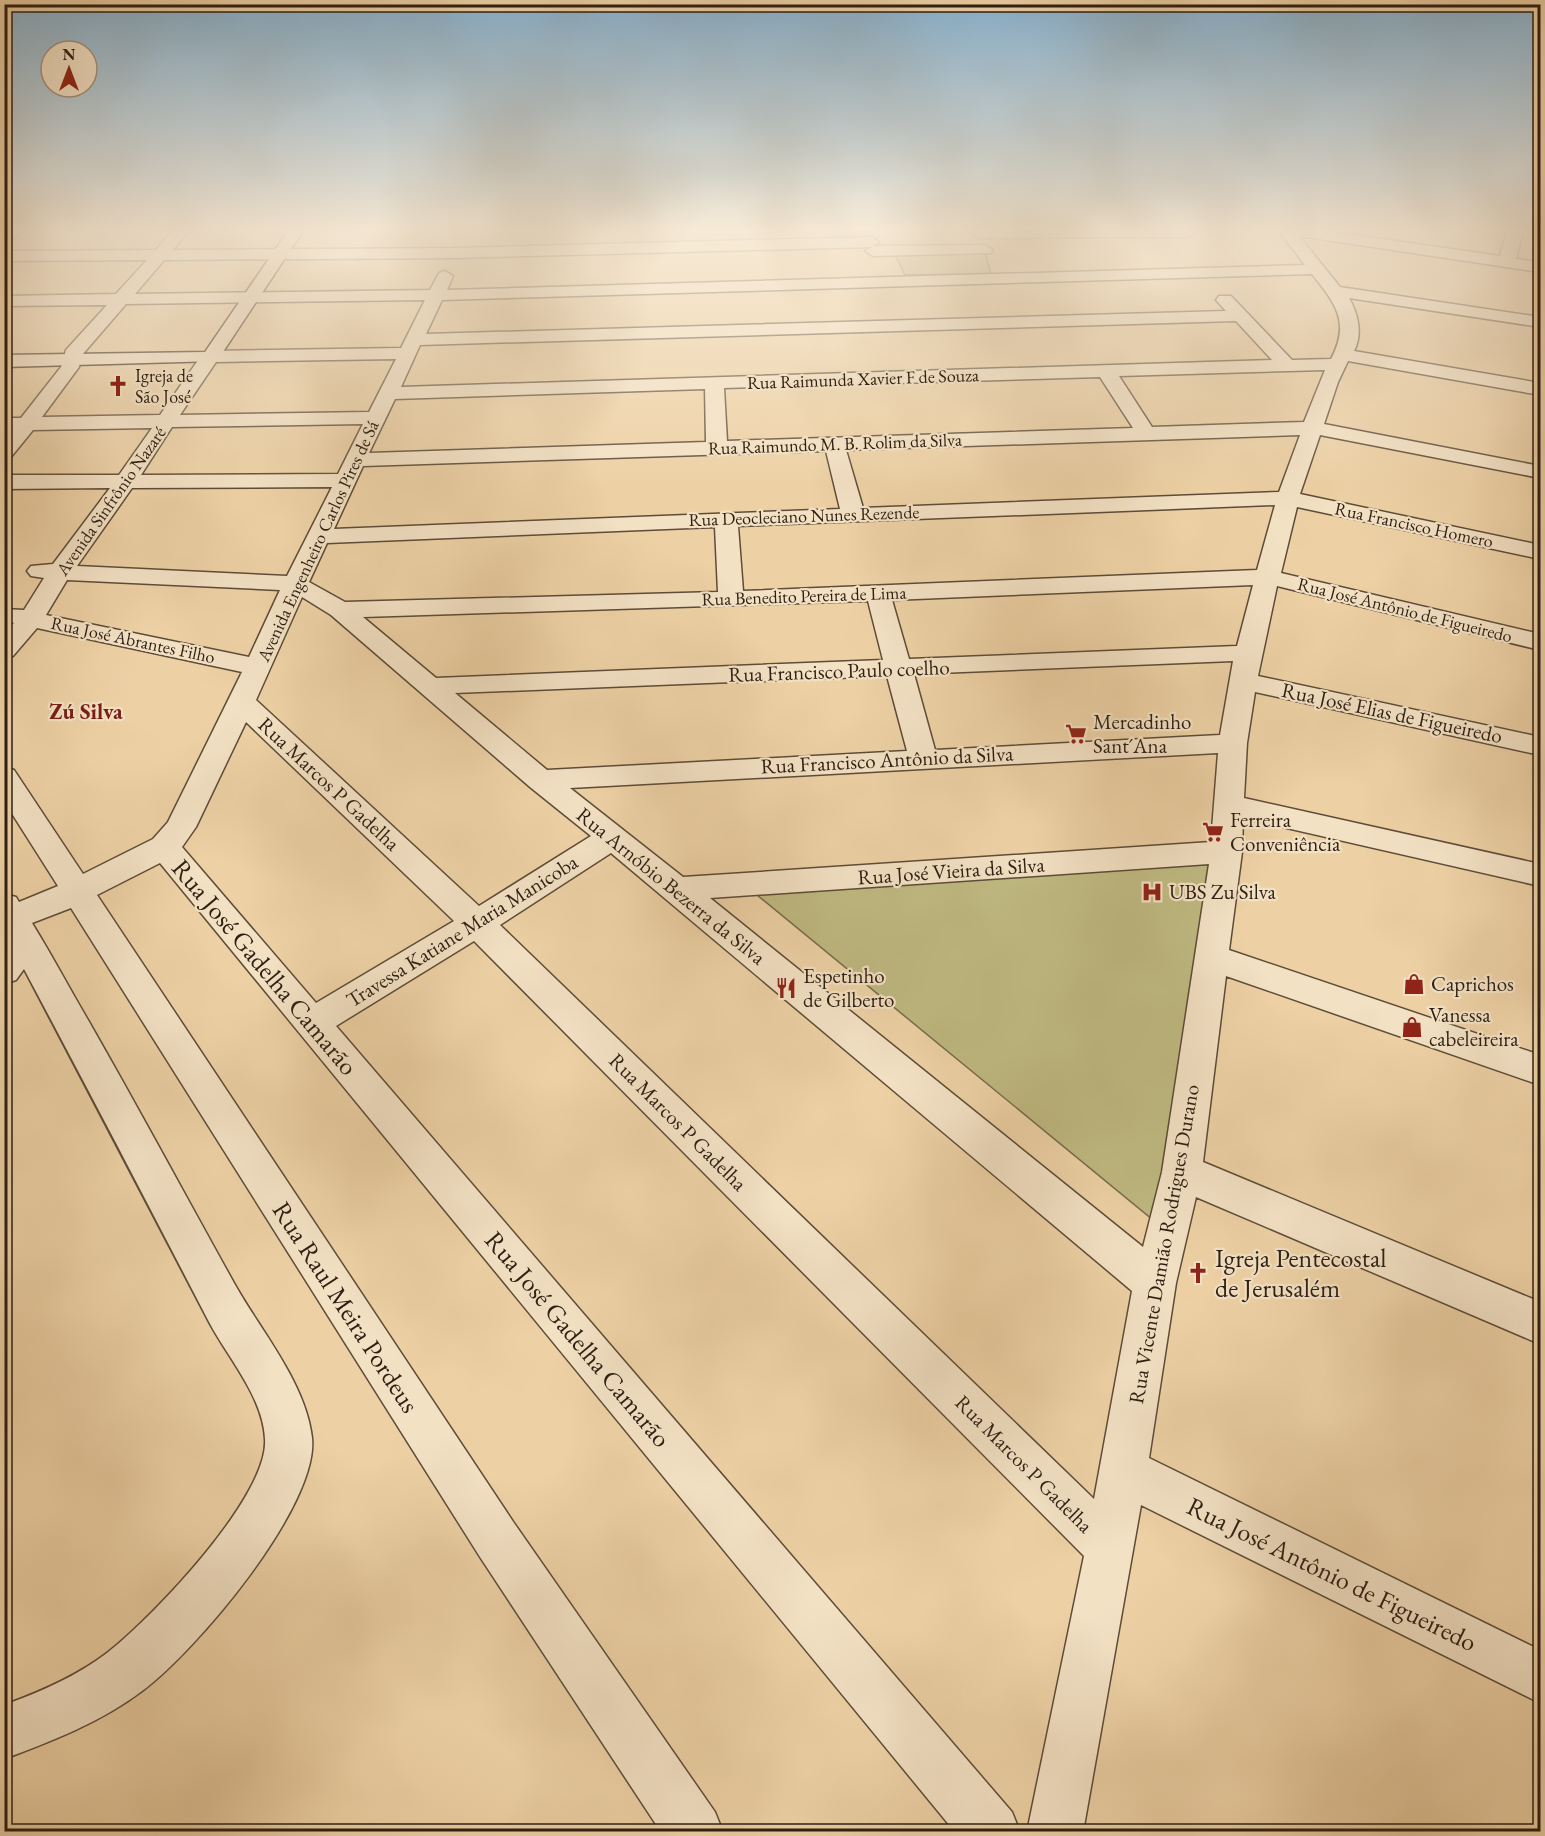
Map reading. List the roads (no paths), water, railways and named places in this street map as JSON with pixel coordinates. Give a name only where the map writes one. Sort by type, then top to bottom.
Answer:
[{"type":"street","points":[[4,453],[65,374],[73,360],[73,354],[107,317]]},
{"type":"street","name":"Avenida Sinfrônio Nazaré","points":[[49,571],[125,482],[158,421],[231,317]]},
{"type":"street","name":"Avenida Engenheiro Carlos Pires de Sá","points":[[164,847],[181,827],[387,393],[426,317]]},
{"type":"street","points":[[703,317],[705,332]]},
{"type":"street","points":[[1065,317],[1067,321]]},
{"type":"street","points":[[4,361],[202,357],[705,332],[1215,317]]},
{"type":"street","points":[[1239,317],[1287,365]]},
{"type":"street","name":"Rua Vicente Damião Rodrigues Durano","points":[[1055,1832],[1110,1548],[1155,1283],[1182,1172],[1226,852],[1233,743],[1245,667],[1288,498],[1328,382],[1341,359],[1350,334],[1346,317]]},
{"type":"street","points":[[1490,317],[1540,322]]},
{"type":"street","points":[[863,327],[881,378]]},
{"type":"street","name":"Rua Raimunda Xavier F de Souza","points":[[387,393],[1287,365],[1341,359],[1540,389]]},
{"type":"street","points":[[1106,371],[1146,433]]},
{"type":"street","points":[[714,383],[717,448]]},
{"type":"street","points":[[4,424],[376,418]]},
{"type":"street","name":"Avenida Sinfrônio Nazaré","points":[[4,650],[15,618],[49,571],[103,483],[158,421]]},
{"type":"street","name":"Rua Raimundo M. B. Rolim da Silva","points":[[356,460],[1313,428],[1540,472]]},
{"type":"street","points":[[834,443],[853,514]]},
{"type":"street","points":[[4,482],[347,480]]},
{"type":"street","name":"Rua Deocleciano Nunes Rezende","points":[[320,536],[1288,498]]},
{"type":"street","name":"Rua Francisco Homero","points":[[1288,498],[1540,552]]},
{"type":"street","points":[[726,519],[731,599]]},
{"type":"street","points":[[49,571],[295,585]]},
{"type":"street","name":"Rua Benedito Pereira de Lima","points":[[340,610],[731,599],[1269,577]]},
{"type":"street","name":"Rua José Antônio de Figueiredo","points":[[1269,577],[1540,642]]},
{"type":"street","name":"Rua Arnóbio Bezerra da Silva","points":[[295,585],[306,589],[340,610],[540,780],[1155,1283]]},
{"type":"street","points":[[878,593],[923,758]]},
{"type":"street","name":"Rua José Abrantes Filho","points":[[15,618],[258,667]]},
{"type":"street","name":"Rua Francisco Paulo coelho","points":[[429,686],[899,669],[1245,667]]},
{"type":"street","name":"Rua José Elias de Figueiredo","points":[[1245,667],[1540,746]]},
{"type":"street","name":"Rua Marcos P Gadelha","points":[[241,702],[477,923],[1110,1548]]},
{"type":"street","name":"Rua Francisco Antônio da Silva","points":[[540,780],[1233,743]]},
{"type":"street","name":"Rua Raul Meira Pordeus","points":[[4,777],[497,1540],[695,1832]]},
{"type":"street","points":[[1229,805],[1540,875]]},
{"type":"street","name":"Travessa Katiane Maria Manicoba","points":[[313,1022],[477,923],[611,838]]},
{"type":"street","points":[[4,1732],[50,1716],[122,1674],[185,1615],[240,1549],[272,1496],[284,1467],[289,1443],[286,1421],[275,1395],[227,1313],[158,1180],[10,931],[76,891],[164,847]]},
{"type":"street","name":"Rua José Gadelha Camarão","points":[[164,847],[992,1832]]},
{"type":"street","name":"Rua José Vieira da Silva","points":[[676,890],[1226,852]]},
{"type":"street","points":[[1211,957],[1540,1070]]},
{"type":"street","points":[[1182,1172],[1540,1323]]},
{"type":"street","name":"Rua José Antônio de Figueiredo","points":[[1124,1471],[1540,1677]]},
{"type":"place","name":"Igreja de São José","points":[[118,386]]},
{"type":"place","name":"Mercadinho Sant´Ana","points":[[1076,734]]},
{"type":"place","name":"Ferreira Conveniência","points":[[1213,832]]},
{"type":"place","name":"UBS Zu Silva","points":[[1152,892]]},
{"type":"place","name":"Caprichos","points":[[1414,984]]},
{"type":"place","name":"Espetinho de Gilberto","points":[[786,988]]},
{"type":"place","name":"Vanessa cabeleireira","points":[[1412,1027]]},
{"type":"place","name":"Igreja Pentecostal de Jerusalém","points":[[1198,1273]]},
{"type":"district","name":"Zú Silva","points":[[86,711]]}]
